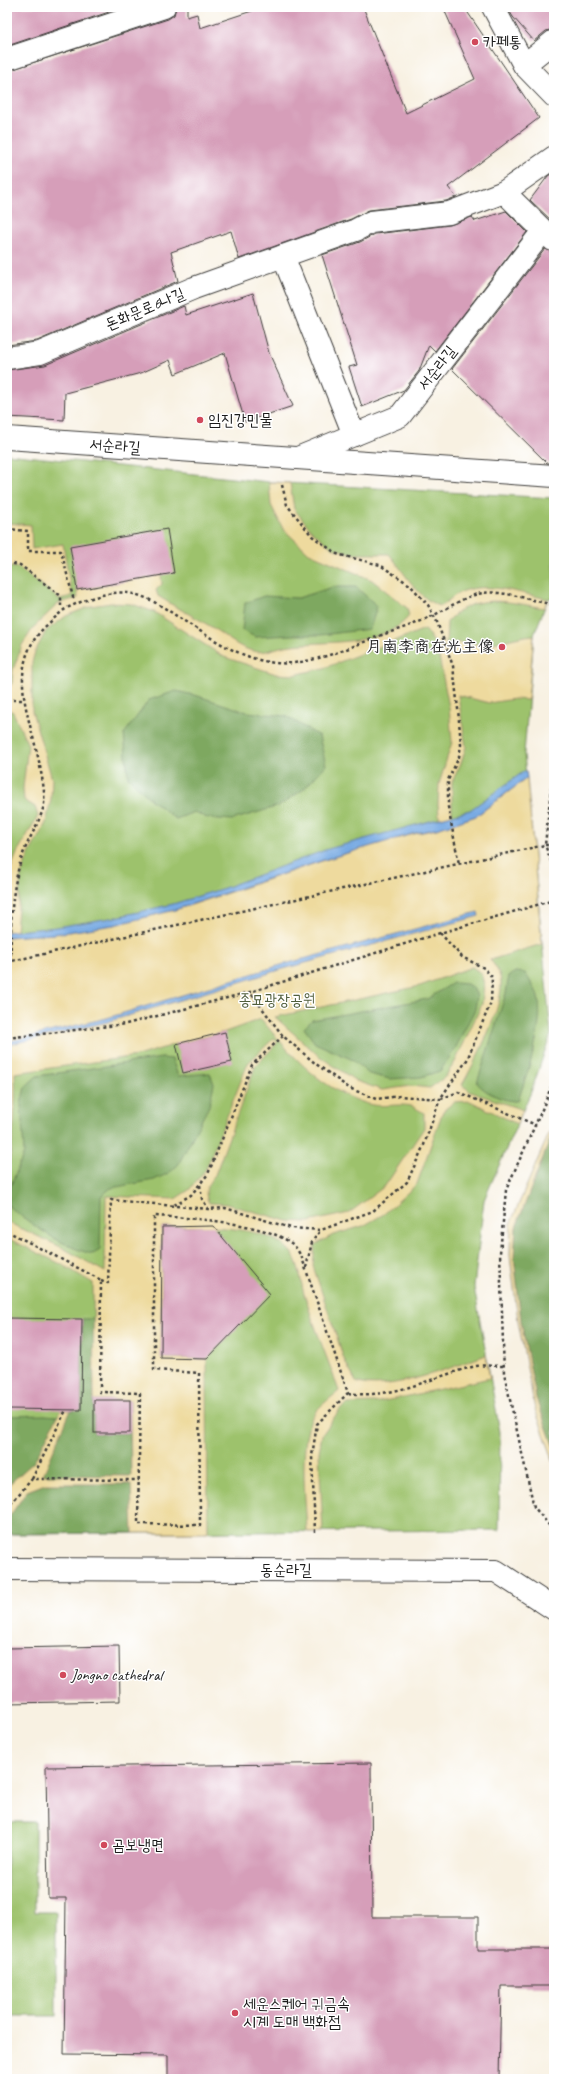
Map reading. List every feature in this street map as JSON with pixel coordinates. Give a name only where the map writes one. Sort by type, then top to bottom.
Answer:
[{"type":"street","points":[[7,59],[164,7]]},
{"type":"street","points":[[493,7],[524,65],[554,96]]},
{"type":"street","points":[[524,65],[554,41]]},
{"type":"street","name":"돈화문로6나길","points":[[7,358],[40,353],[194,288],[356,230],[371,222],[449,213],[504,192],[554,157]]},
{"type":"street","name":"서순라길","points":[[287,458],[354,435],[400,416],[548,236],[504,192]]},
{"type":"street","points":[[283,256],[354,435]]},
{"type":"street","name":"서순라길","points":[[7,438],[554,476]]},
{"type":"street","name":"동순라길","points":[[7,1569],[496,1571],[554,1609]]},
{"type":"path","points":[[287,458],[279,471],[286,506],[312,536],[337,554],[380,565],[410,585],[428,605],[434,615],[453,666],[458,709],[461,745],[459,757],[448,780],[448,807],[459,864]]},
{"type":"path","points":[[7,529],[28,531],[28,551],[61,551],[74,601]]},
{"type":"path","points":[[7,563],[20,564],[61,596],[61,606]]},
{"type":"path","points":[[11,961],[10,927],[14,886],[23,853],[44,803],[38,753],[26,715],[24,700],[24,668],[29,650],[39,632],[65,609],[100,594],[134,594],[161,606],[226,648],[263,661],[291,663],[320,658],[434,615],[454,603],[473,595],[486,592],[554,605]]},
{"type":"path","points":[[7,700],[24,700]]},
{"type":"path","points":[[554,762],[546,845],[554,869]]},
{"type":"path","points":[[7,962],[546,845],[554,845]]},
{"type":"path","points":[[7,1038],[126,1024],[250,992],[440,933],[554,900]]},
{"type":"path","points":[[7,1231],[108,1283],[111,1200],[173,1206],[225,1208],[290,1228],[321,1230],[373,1211],[407,1182],[424,1146],[440,1099],[467,1060],[491,1002],[492,977],[484,968],[462,957],[440,933]]},
{"type":"path","points":[[250,992],[283,1036],[316,1064],[349,1088],[376,1099],[400,1096],[440,1099],[458,1092],[536,1125]]},
{"type":"path","points":[[173,1206],[191,1195],[208,1174],[252,1065],[283,1036]]},
{"type":"path","points":[[554,1080],[536,1125],[506,1190],[500,1253],[504,1366],[534,1508],[554,1531]]},
{"type":"path","points":[[200,1185],[202,1199],[208,1208]]},
{"type":"path","points":[[101,1280],[100,1392],[140,1393],[138,1524],[200,1525],[199,1373],[154,1370],[154,1216],[208,1220],[268,1232],[292,1243],[302,1258],[348,1393]]},
{"type":"path","points":[[306,1269],[312,1242],[321,1230]]},
{"type":"path","points":[[348,1393],[361,1395],[396,1392],[477,1366],[504,1366]]},
{"type":"path","points":[[315,1532],[312,1456],[317,1424],[348,1393]]},
{"type":"path","points":[[7,1508],[32,1479],[66,1410]]},
{"type":"path","points":[[32,1479],[138,1480]]},
{"type":"green space","name":"종묘광장공원","points":[[7,454],[269,482],[554,498],[554,597],[548,599],[534,635],[524,754],[551,1034],[531,1092],[484,1200],[474,1287],[500,1432],[499,1530],[7,1534]]},
{"type":"green space","points":[[333,587],[356,587],[377,606],[370,629],[321,635],[255,637],[242,630],[245,603],[264,596],[298,598]]},
{"type":"green space","points":[[176,691],[198,696],[247,712],[286,716],[319,736],[326,765],[304,789],[279,806],[232,820],[207,818],[194,812],[176,819],[150,799],[128,777],[124,734],[149,700]]},
{"type":"green space","points":[[515,972],[525,973],[535,989],[539,1000],[540,1014],[531,1061],[518,1101],[507,1100],[496,1096],[485,1090],[477,1083],[506,993],[509,976]]},
{"type":"green space","points":[[453,983],[467,984],[473,988],[477,996],[475,1009],[455,1049],[440,1071],[421,1077],[390,1079],[369,1074],[351,1059],[315,1043],[304,1028],[312,1020],[427,999]]},
{"type":"green space","points":[[162,1058],[172,1059],[178,1076],[210,1073],[214,1084],[209,1106],[178,1165],[169,1173],[154,1180],[111,1188],[101,1196],[100,1250],[93,1254],[59,1241],[37,1228],[8,1206],[9,1190],[24,1153],[21,1104],[25,1087],[37,1076]]},
{"type":"green space","points":[[554,1129],[554,1448],[536,1398],[521,1322],[514,1257],[516,1227]]},
{"type":"green space","points":[[82,1319],[94,1319],[94,1433],[130,1433],[131,1476],[42,1475],[71,1410],[81,1409]]},
{"type":"green space","points":[[7,1416],[58,1416],[34,1462],[7,1486]]},
{"type":"green space","points":[[45,1484],[132,1484],[133,1533],[7,1534],[7,1520],[27,1491]]},
{"type":"green space","points":[[7,1822],[35,1822],[35,1912],[56,1912],[56,2016],[7,2016]]},
{"type":"sand","points":[[269,482],[290,483],[294,509],[312,531],[332,548],[354,554],[389,554],[419,592],[433,603],[441,606],[459,593],[469,589],[480,588],[504,589],[548,599],[544,608],[513,603],[491,601],[480,602],[461,610],[447,622],[446,644],[488,644],[534,635],[528,700],[514,699],[489,703],[458,695],[466,747],[461,763],[452,782],[452,824],[476,816],[527,778],[542,944],[490,960],[500,977],[500,995],[487,1036],[462,1085],[471,1092],[523,1110],[517,1124],[470,1101],[454,1102],[443,1111],[417,1184],[384,1214],[363,1226],[333,1235],[315,1245],[313,1266],[345,1362],[356,1382],[369,1385],[402,1382],[439,1372],[486,1355],[490,1378],[374,1403],[348,1404],[340,1409],[322,1435],[319,1452],[323,1532],[307,1532],[304,1487],[306,1435],[310,1422],[316,1411],[339,1391],[304,1294],[295,1259],[288,1249],[277,1241],[246,1231],[228,1228],[192,1226],[162,1227],[161,1358],[207,1359],[208,1533],[133,1533],[131,1484],[45,1484],[27,1491],[7,1520],[7,1486],[34,1462],[61,1410],[71,1410],[43,1475],[131,1476],[130,1400],[94,1400],[93,1283],[61,1264],[7,1238],[7,1222],[63,1248],[105,1272],[106,1196],[175,1199],[189,1190],[206,1169],[248,1063],[274,1038],[278,1042],[255,1067],[215,1175],[208,1185],[206,1195],[209,1203],[226,1204],[288,1221],[308,1222],[349,1213],[385,1186],[424,1128],[424,1113],[414,1107],[406,1105],[379,1106],[368,1104],[335,1090],[308,1070],[284,1046],[261,1019],[225,1032],[176,1044],[137,1056],[15,1073],[14,1124],[7,1174],[7,937],[91,928],[174,910],[368,847],[440,828],[438,804],[439,784],[452,742],[449,707],[437,647],[425,629],[324,668],[294,675],[276,674],[224,657],[154,612],[132,604],[111,603],[91,606],[66,616],[46,631],[35,652],[32,662],[32,711],[52,779],[51,799],[46,823],[29,854],[21,875],[16,931],[7,932],[8,875],[18,851],[38,816],[35,807],[24,800],[23,788],[28,745],[13,712],[7,709],[7,691],[12,683],[13,670],[22,645],[34,627],[59,603],[78,598],[77,590],[161,575],[162,584],[156,590],[158,596],[237,644],[257,652],[300,644],[352,641],[369,638],[398,626],[409,616],[407,608],[372,580],[309,553],[283,529],[271,505]],"holes":[[[472,967],[481,973],[484,984],[482,1004],[455,1062],[445,1077],[430,1088],[411,1086],[382,1090],[356,1081],[319,1056],[275,1017],[420,986]]]},
{"type":"sand","points":[[7,523],[31,525],[32,549],[63,544],[72,596],[59,599],[19,568],[7,566]]},
{"type":"sand","points":[[554,1122],[554,1129],[516,1227],[514,1257],[521,1322],[536,1398],[554,1448],[554,1462],[535,1409],[518,1321],[510,1255],[511,1222]]},
{"type":"water","points":[[526,770],[527,778],[476,816],[440,828],[416,833],[327,859],[175,910],[114,925],[55,934],[7,937],[7,932],[56,927],[116,917],[173,904],[224,888],[328,849],[470,810]]},
{"type":"water","points":[[478,912],[479,916],[283,969],[107,1022],[7,1045],[7,1042],[107,1018],[281,965]]},
{"type":"building","points":[[7,7],[124,7],[7,46]]},
{"type":"building","points":[[176,7],[187,7],[187,17],[197,14],[200,28],[264,7],[363,7],[406,113],[475,79],[443,7],[464,7],[539,118],[448,187],[456,197],[446,201],[369,210],[351,219],[239,259],[231,231],[171,252],[178,281],[37,341],[7,345],[7,71],[168,19],[174,15]]},
{"type":"building","points":[[507,7],[554,7],[554,29],[546,31],[534,41],[513,17]]},
{"type":"building","points":[[554,172],[554,223],[530,200],[548,176]]},
{"type":"building","points":[[506,211],[527,232],[435,351],[429,345],[419,371],[404,390],[362,407],[349,367],[357,365],[322,255],[360,242],[375,234],[450,225],[472,217],[475,221]]},
{"type":"building","points":[[545,249],[554,252],[554,463],[547,463],[452,369]]},
{"type":"building","points":[[253,293],[269,353],[293,406],[245,422],[225,353],[175,374],[170,360],[141,373],[65,393],[64,420],[7,417],[7,370],[45,365],[184,306],[186,315]]},
{"type":"building","points":[[167,529],[174,573],[77,590],[70,546]]},
{"type":"building","points":[[225,1032],[232,1062],[183,1073],[176,1044]]},
{"type":"building","points":[[213,1226],[270,1294],[207,1359],[161,1358],[162,1227]]},
{"type":"building","points":[[7,1318],[82,1319],[81,1410],[7,1409]]},
{"type":"building","points":[[94,1400],[130,1400],[130,1433],[94,1433]]},
{"type":"building","name":"Jongno cathedral","points":[[119,1646],[120,1701],[7,1703],[7,1648]]},
{"type":"building","points":[[371,1763],[372,1917],[478,1917],[478,1949],[554,1949],[554,1986],[501,1986],[499,2079],[168,2079],[168,2055],[64,2054],[66,1898],[48,1898],[46,1767]]},
{"type":"place","name":"카페통","points":[[475,42]]},
{"type":"place","name":"임진강민물","points":[[200,420]]},
{"type":"place","name":"月南李商在光主像","points":[[502,647]]},
{"type":"place","name":"Jongno cathedral","points":[[63,1675]]},
{"type":"place","name":"곰보냉면","points":[[104,1845]]},
{"type":"place","name":"세운스퀘어 귀금속 시계 도매 백화점","points":[[235,2013]]}]
